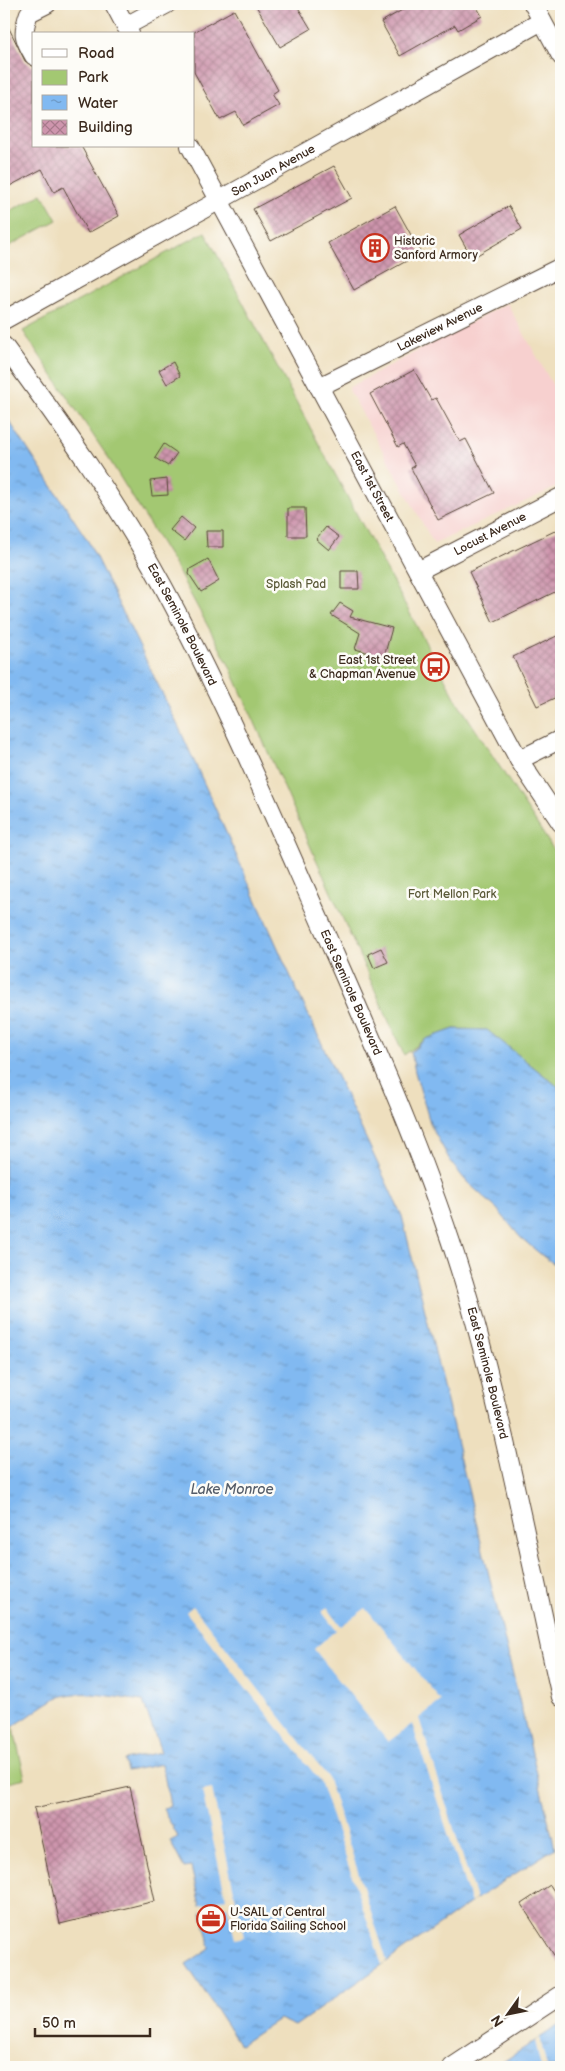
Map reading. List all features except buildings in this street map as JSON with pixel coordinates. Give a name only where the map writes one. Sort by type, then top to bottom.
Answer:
[{"type":"street","points":[[32,53],[24,39],[25,24],[30,13],[46,4]]},
{"type":"street","points":[[114,4],[128,30],[167,4]]},
{"type":"street","points":[[533,4],[561,56]]},
{"type":"street","name":"San Juan Avenue","points":[[4,320],[542,21]]},
{"type":"street","name":"East 1st Street","points":[[191,148],[519,760],[561,823]]},
{"type":"street","name":"Lakeview Avenue","points":[[319,387],[561,267]]},
{"type":"street","name":"East Seminole Boulevard","points":[[4,346],[101,484],[167,593],[236,730],[417,1146],[468,1299],[488,1371],[561,1697]]},
{"type":"street","name":"Locust Avenue","points":[[418,571],[561,497]]},
{"type":"street","points":[[519,760],[561,739]]},
{"type":"street","points":[[452,2067],[561,1995]]},
{"type":"shaded area","points":[[507,303],[561,400],[561,485],[434,544],[348,388]]},
{"type":"green space","points":[[42,194],[57,220],[4,249],[4,214]]},
{"type":"green space","name":"Fort Mellon Park","points":[[205,232],[457,701],[561,861],[561,1089],[487,1030],[454,1029],[426,1039],[404,1055],[229,665],[174,564],[107,456],[23,331]]},
{"type":"green space","points":[[13,1726],[25,1778],[4,1783],[4,1729]]},
{"type":"water","name":"Lake Monroe","points":[[4,413],[88,541],[181,732],[295,986],[402,1216],[555,1848],[476,1899],[295,2026],[279,2019],[240,2045],[186,1964],[210,1948],[191,1867],[184,1868],[170,1841],[178,1837],[163,1809],[170,1805],[162,1764],[127,1771],[124,1760],[161,1752],[143,1701],[95,1694],[72,1694],[51,1701],[23,1720],[4,1729]]},
{"type":"water","points":[[454,1029],[487,1030],[561,1089],[561,1268],[521,1238],[497,1209],[466,1181],[452,1164],[431,1126],[411,1052],[426,1039]]},
{"type":"water","points":[[561,2024],[561,2067],[495,2067]]},
{"type":"pier","points":[[193,1606],[327,1776],[387,1961],[382,1965],[320,1781],[186,1612]]},
{"type":"pier","points":[[327,1607],[341,1626],[366,1608],[441,1701],[419,1718],[476,1899],[471,1903],[412,1724],[388,1742],[314,1649],[336,1630],[322,1612]]},
{"type":"pier","points":[[212,1789],[244,1937],[235,1939],[227,1906],[201,1912],[199,1906],[226,1898],[202,1791]]},
{"type":"pier","points":[[540,2037],[547,2067],[541,2067],[535,2041]]},
{"type":"place","name":"Historic Sanford Armory","points":[[375,248]]},
{"type":"place","name":"East 1st Street & Chapman Avenue","points":[[435,667]]},
{"type":"place","name":"U-SAIL of Central Florida Sailing School","points":[[211,1919]]},
{"type":"park label","name":"Splash Pad","points":[[296,584]]}]
